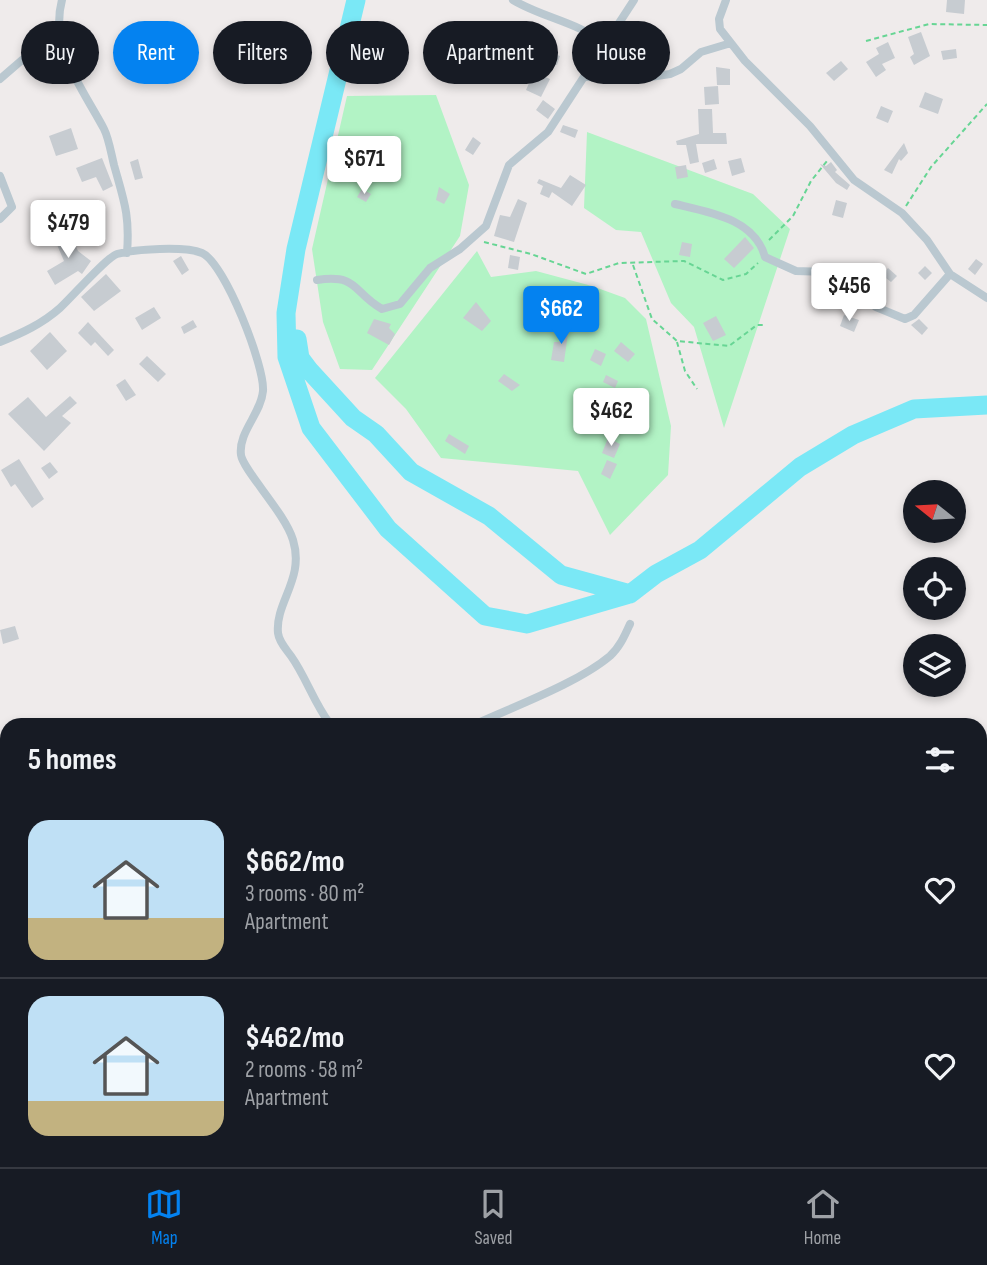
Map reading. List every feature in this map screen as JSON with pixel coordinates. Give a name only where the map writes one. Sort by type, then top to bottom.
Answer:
[{"type":"street","points":[[59,21],[62,0]]},
{"type":"street","points":[[513,0],[532,12],[572,26]]},
{"type":"street","points":[[621,21],[634,0]]},
{"type":"street","points":[[726,0],[719,19],[720,29],[731,43],[810,126],[854,180],[902,213],[927,240],[950,274],[987,298]]},
{"type":"street","points":[[670,74],[681,69],[701,52],[731,43]]},
{"type":"street","points":[[0,79],[21,61]]},
{"type":"street","points":[[77,84],[107,136],[127,207],[127,253]]},
{"type":"street","points":[[317,280],[338,277],[350,281],[374,304],[390,309],[400,304],[430,268],[473,239],[492,217],[509,165],[548,132],[582,84]]},
{"type":"street","points":[[0,176],[12,207],[0,219]]},
{"type":"street","points":[[675,204],[731,220],[747,229],[764,253],[796,271],[827,272],[836,276],[876,307],[905,320],[914,315],[950,274]]},
{"type":"street","points":[[0,342],[29,330],[46,318],[116,254],[177,249],[202,253],[212,261],[225,279],[246,328],[263,392],[257,413],[241,441],[241,458],[282,513],[295,554],[294,579],[277,631],[327,718]]},
{"type":"street","points":[[489,718],[565,682],[610,656],[622,642],[630,624]]},
{"type":"path","points":[[866,41],[929,24],[987,25]]},
{"type":"path","points":[[902,213],[931,167],[987,104]]},
{"type":"path","points":[[473,239],[531,254],[586,274],[611,264],[684,261],[723,280],[746,274],[764,253],[777,230],[793,216],[810,181],[832,155]]},
{"type":"path","points":[[633,264],[652,319],[677,341],[729,346],[757,325],[763,325]]},
{"type":"path","points":[[677,341],[680,360],[698,389]]},
{"type":"green space","points":[[436,95],[469,185],[460,236],[372,370],[340,369],[323,322],[312,249],[347,96]]},
{"type":"green space","points":[[587,132],[753,194],[790,229],[724,428],[694,327],[671,303],[641,232],[616,230],[584,208]]},
{"type":"green space","points":[[477,251],[491,277],[536,271],[592,286],[625,298],[646,319],[671,426],[668,475],[610,535],[578,471],[441,458],[406,409],[375,378]]},
{"type":"building","points":[[947,0],[965,0],[964,14],[946,12]]},
{"type":"building","points":[[921,32],[930,56],[914,65],[910,57],[914,54],[908,37]]},
{"type":"building","points":[[888,42],[895,58],[882,64],[886,70],[876,77],[866,62],[879,54],[876,48]]},
{"type":"building","points":[[956,49],[957,58],[943,60],[941,51]]},
{"type":"building","points":[[841,61],[848,69],[834,81],[826,73]]},
{"type":"building","points":[[716,67],[730,69],[730,85],[717,85]]},
{"type":"building","points":[[529,84],[548,84],[541,97],[526,90]]},
{"type":"building","points":[[718,86],[719,104],[705,105],[704,87]]},
{"type":"building","points":[[925,92],[943,99],[938,114],[919,107]]},
{"type":"building","points":[[543,100],[555,109],[548,119],[536,110]]},
{"type":"building","points":[[881,106],[893,111],[888,123],[876,118]]},
{"type":"building","points":[[698,109],[712,109],[713,133],[726,133],[727,144],[696,144],[699,162],[690,164],[686,145],[677,145],[676,141],[699,134]]},
{"type":"building","points":[[563,125],[578,130],[575,138],[560,132]]},
{"type":"building","points":[[71,128],[78,149],[56,156],[49,136]]},
{"type":"building","points":[[473,137],[481,143],[473,155],[465,150]]},
{"type":"building","points":[[904,143],[908,153],[901,161],[899,159],[892,174],[884,170]]},
{"type":"building","points":[[102,158],[113,186],[103,191],[96,177],[82,182],[76,168]]},
{"type":"building","points":[[741,158],[745,172],[732,176],[728,161]]},
{"type":"building","points":[[138,159],[143,178],[135,180],[130,162]]},
{"type":"building","points":[[714,159],[717,169],[705,173],[702,163]]},
{"type":"building","points":[[831,162],[837,170],[835,172],[850,185],[847,190],[836,183],[820,164],[826,166]]},
{"type":"building","points":[[686,165],[688,177],[677,179],[675,167]]},
{"type":"building","points":[[570,175],[586,185],[572,206],[552,192],[549,198],[540,194],[543,186],[537,183],[539,179],[561,188]]},
{"type":"building","points":[[439,187],[450,194],[444,204],[436,200]]},
{"type":"building","points":[[362,189],[371,194],[366,202],[357,197]]},
{"type":"building","points":[[518,199],[527,203],[514,242],[494,236],[500,215],[510,217]]},
{"type":"building","points":[[836,200],[847,203],[843,218],[832,215]]},
{"type":"building","points":[[70,233],[78,251],[91,261],[82,274],[78,271],[55,285],[47,271],[64,261],[55,240]]},
{"type":"building","points":[[745,237],[754,248],[734,268],[724,259]]},
{"type":"building","points":[[682,242],[692,244],[690,257],[679,255]]},
{"type":"building","points":[[510,255],[520,257],[518,270],[508,268]]},
{"type":"building","points":[[181,256],[189,270],[182,275],[173,261]]},
{"type":"building","points":[[976,259],[983,264],[975,275],[968,269]]},
{"type":"building","points":[[925,266],[932,273],[925,280],[918,273]]},
{"type":"building","points":[[888,268],[897,276],[891,282],[882,275]]},
{"type":"building","points":[[859,272],[879,280],[875,289],[855,280]]},
{"type":"building","points":[[106,274],[121,291],[94,311],[81,297]]},
{"type":"building","points":[[822,282],[836,295],[827,305],[813,292]]},
{"type":"building","points":[[476,302],[491,321],[482,331],[463,318]]},
{"type":"building","points":[[154,307],[161,318],[142,330],[135,318]]},
{"type":"building","points":[[844,315],[859,320],[854,332],[840,326]]},
{"type":"building","points":[[716,316],[726,335],[713,341],[703,323]]},
{"type":"building","points":[[374,319],[391,324],[389,328],[395,334],[389,345],[367,333]]},
{"type":"building","points":[[919,319],[928,328],[922,335],[911,325]]},
{"type":"building","points":[[193,320],[197,327],[184,334],[181,327]]},
{"type":"building","points":[[88,322],[114,350],[108,356],[95,342],[91,346],[78,333]]},
{"type":"building","points":[[564,325],[569,326],[564,362],[551,360],[554,342],[559,342]]},
{"type":"building","points":[[50,332],[67,351],[47,370],[30,351]]},
{"type":"building","points":[[621,342],[635,354],[628,362],[614,351]]},
{"type":"building","points":[[595,349],[606,354],[601,366],[590,360]]},
{"type":"building","points":[[147,356],[166,374],[158,382],[139,364]]},
{"type":"building","points":[[504,374],[520,385],[512,391],[498,381]]},
{"type":"building","points":[[606,375],[618,381],[615,388],[603,382]]},
{"type":"building","points":[[125,379],[136,395],[126,401],[116,385]]},
{"type":"building","points":[[70,396],[77,403],[62,416],[71,423],[44,451],[8,414],[28,397],[46,417]]},
{"type":"building","points":[[612,409],[626,415],[622,424],[608,418]]},
{"type":"building","points":[[449,434],[469,446],[465,454],[445,441]]},
{"type":"building","points":[[608,438],[620,444],[614,458],[602,453]]},
{"type":"building","points":[[19,459],[44,499],[32,508],[15,484],[11,487],[1,470]]},
{"type":"building","points":[[607,460],[617,464],[610,479],[601,474]]},
{"type":"building","points":[[50,462],[58,472],[49,479],[41,468]]},
{"type":"building","points":[[15,626],[19,639],[3,644],[0,630]]},
{"type":"waterway","points":[[356,0],[296,249],[286,313],[287,357],[311,428],[388,529],[485,616],[527,624],[630,594],[656,574],[700,550],[800,467],[853,435],[914,409],[987,405]]},
{"type":"waterway","points":[[297,339],[300,358],[309,370],[353,418],[376,434],[411,472],[489,516],[561,575],[630,594]]}]
